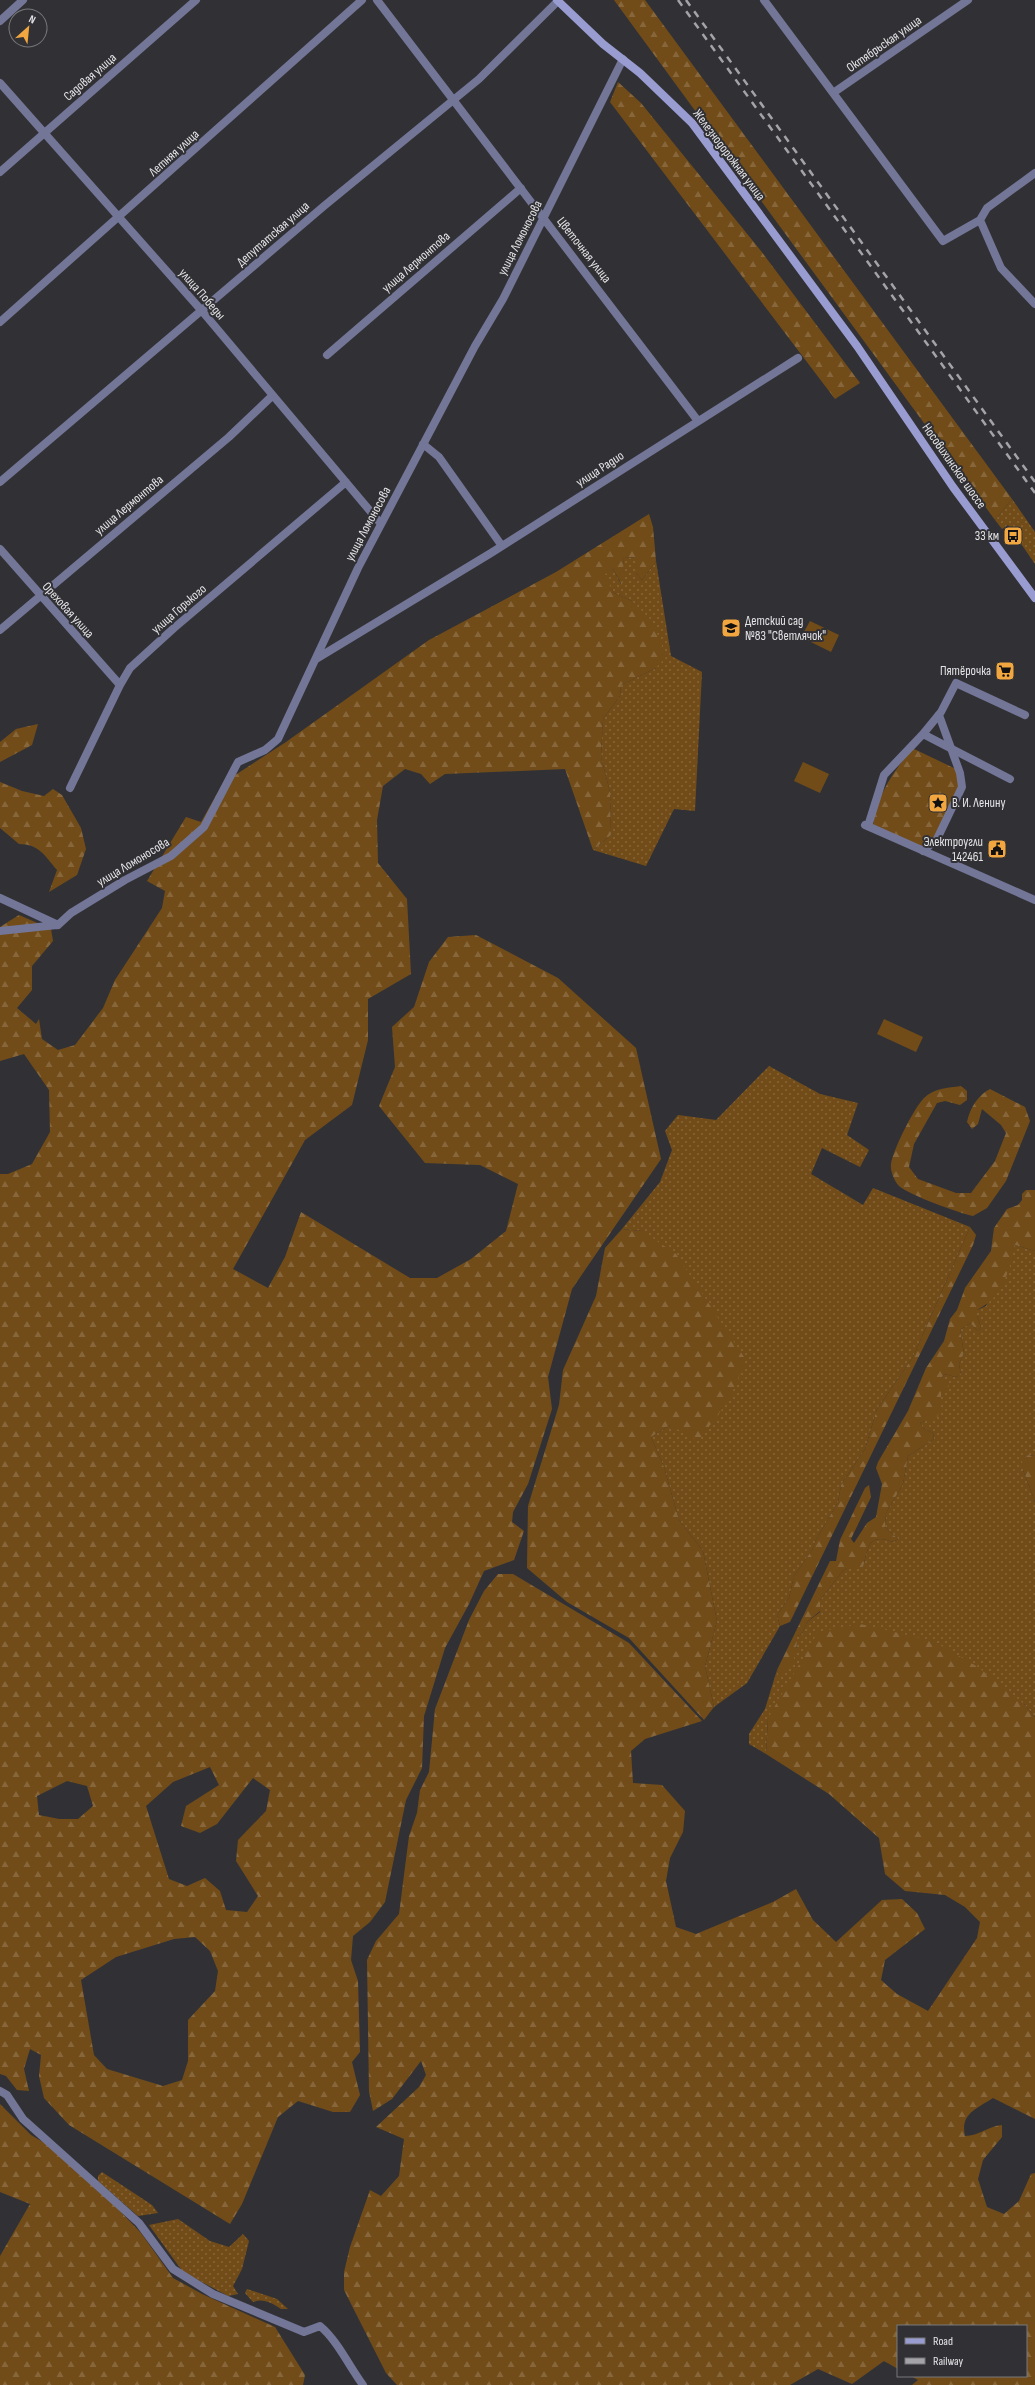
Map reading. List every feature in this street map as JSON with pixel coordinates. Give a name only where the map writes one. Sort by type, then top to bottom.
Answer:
[{"type":"main road","name":"Железнодорожная улица","points":[[558,1],[603,44],[669,99],[692,123],[857,346]]},
{"type":"main road","name":"Носовихинское шоссе","points":[[857,346],[953,487],[1035,598]]},
{"type":"street","points":[[0,21],[23,0]]},
{"type":"street","name":"Садовая улица","points":[[0,172],[196,0]]},
{"type":"street","name":"Летняя улица","points":[[0,322],[362,0]]},
{"type":"street","name":"Цветочная улица","points":[[377,0],[452,100],[544,217],[698,421]]},
{"type":"street","points":[[764,0],[943,240],[980,220],[987,208],[1035,173]]},
{"type":"street","name":"Октябрьская улица","points":[[833,93],[968,0]]},
{"type":"street","name":"Депутатская улица","points":[[0,482],[514,47],[558,1]]},
{"type":"street","name":"улица Ломоносова","points":[[58,925],[71,913],[125,880],[171,856],[204,827],[238,762],[265,750],[278,739],[382,524],[475,346],[503,299],[622,59]]},
{"type":"street","name":"улица Победы","points":[[0,83],[202,311],[272,396],[382,524]]},
{"type":"street","name":"улица Лермонтова","points":[[327,355],[521,188]]},
{"type":"street","points":[[980,220],[1001,268],[1035,304]]},
{"type":"street","name":"улица Радио","points":[[316,659],[502,546],[798,358]]},
{"type":"street","name":"улица Лермонтова","points":[[0,630],[229,437],[272,396]]},
{"type":"street","points":[[423,444],[439,457],[502,546]]},
{"type":"street","name":"улица Горького","points":[[70,788],[120,685],[130,668],[143,655],[346,482]]},
{"type":"street","name":"Ореховая улица","points":[[0,549],[39,596],[120,685]]},
{"type":"street","points":[[1025,715],[956,683],[939,715],[884,775],[866,825],[1035,900]]},
{"type":"street","points":[[923,850],[938,839],[962,787],[951,748],[939,715]]},
{"type":"street","points":[[923,734],[1010,779]]},
{"type":"street","points":[[0,898],[58,925]]},
{"type":"street","points":[[0,931],[58,925]]},
{"type":"street","points":[[0,2091],[7,2095],[23,2119],[139,2223],[173,2269],[213,2294],[304,2332],[320,2326],[330,2334],[347,2363],[363,2385]]},
{"type":"green space","points":[[614,0],[645,0],[1012,499],[995,520]]},
{"type":"green space","points":[[618,82],[641,103],[761,251],[860,383],[835,399],[610,102]]},
{"type":"green space","points":[[1012,499],[1035,532],[1035,564],[1008,525],[1002,529],[995,520]]},
{"type":"green space","points":[[649,514],[653,527],[656,561],[642,580],[636,573],[636,558],[624,557],[622,585],[613,569],[604,575],[614,593],[632,601],[651,620],[667,656],[656,668],[621,685],[620,696],[603,719],[601,757],[610,792],[611,835],[593,850],[565,769],[445,774],[430,784],[421,774],[405,769],[383,786],[377,820],[378,863],[407,899],[411,974],[368,999],[368,1040],[352,1105],[305,1140],[233,1269],[268,1288],[285,1257],[301,1212],[410,1278],[437,1278],[471,1259],[506,1231],[518,1184],[480,1165],[425,1163],[379,1106],[395,1067],[392,1027],[414,1007],[429,962],[448,937],[476,935],[558,978],[636,1048],[661,1159],[572,1289],[548,1377],[552,1409],[528,1484],[513,1512],[512,1522],[524,1531],[514,1560],[484,1571],[469,1604],[445,1648],[424,1716],[422,1768],[406,1800],[385,1902],[370,1922],[353,1936],[351,1960],[358,1981],[360,2052],[352,2062],[360,2095],[350,2112],[333,2112],[298,2101],[278,2117],[242,2204],[230,2224],[69,2125],[44,2098],[39,2076],[41,2055],[30,2049],[24,2069],[29,2091],[17,2090],[6,2076],[0,2074],[0,1174],[8,1174],[32,1164],[50,1132],[49,1090],[24,1054],[0,1061],[0,927],[19,915],[51,929],[53,941],[32,966],[32,990],[17,1008],[36,1024],[39,1019],[42,1039],[58,1050],[75,1045],[103,1008],[115,980],[162,908],[165,891],[147,881],[186,817],[201,822],[223,783],[286,742],[429,640],[556,572]],"holes":[[[210,1767],[219,1785],[186,1806],[181,1826],[200,1833],[217,1824],[253,1778],[270,1790],[266,1811],[238,1840],[236,1861],[258,1896],[247,1912],[226,1910],[220,1891],[205,1878],[187,1886],[169,1879],[146,1806],[173,1782]],[[67,1781],[87,1786],[93,1806],[78,1819],[59,1819],[39,1815],[37,1796]],[[195,1937],[210,1951],[218,1971],[215,1991],[188,2020],[188,2061],[182,2080],[163,2086],[107,2069],[94,2055],[81,1980],[116,1957],[174,1939]]]},
{"type":"green space","points":[[624,557],[636,558],[636,573],[642,580],[656,561],[671,656],[702,672],[695,811],[674,809],[646,866],[593,850],[611,835],[610,792],[601,757],[603,719],[620,696],[621,685],[656,668],[632,601],[614,593],[603,575],[613,569],[621,584]]},
{"type":"green space","points":[[810,621],[839,635],[831,652],[801,637]]},
{"type":"green space","points":[[38,724],[32,745],[0,762],[0,742],[16,729]]},
{"type":"green space","points":[[912,748],[958,770],[959,789],[936,837],[922,848],[873,825],[882,793]]},
{"type":"green space","points":[[803,762],[829,774],[820,793],[794,781]]},
{"type":"green space","points":[[0,782],[22,791],[44,796],[53,789],[62,795],[81,828],[86,849],[77,875],[49,892],[57,870],[37,849],[32,846],[19,844],[0,828]]},
{"type":"green space","points":[[884,1019],[923,1037],[916,1052],[877,1034]]},
{"type":"green space","points":[[769,1066],[820,1094],[858,1103],[847,1135],[869,1150],[860,1167],[822,1148],[811,1174],[863,1205],[873,1188],[970,1227],[913,1357],[877,1409],[865,1449],[841,1485],[838,1502],[816,1540],[812,1550],[794,1576],[789,1598],[777,1615],[780,1626],[747,1683],[714,1707],[705,1666],[717,1621],[703,1551],[679,1520],[664,1467],[651,1437],[670,1425],[642,1231],[622,1229],[660,1182],[672,1150],[665,1131],[678,1115],[716,1120]]},
{"type":"green space","points":[[961,1086],[967,1091],[967,1100],[960,1105],[945,1101],[937,1103],[914,1144],[909,1167],[918,1179],[956,1193],[971,1193],[995,1161],[1006,1133],[1001,1125],[982,1109],[978,1124],[972,1129],[967,1122],[975,1102],[990,1089],[1025,1107],[1030,1121],[1006,1181],[987,1208],[973,1216],[934,1203],[904,1190],[896,1181],[891,1166],[904,1130],[924,1098],[937,1090]]},
{"type":"green space","points":[[1026,1190],[1035,1190],[1035,1251],[1015,1245],[1011,1250],[1010,1256],[1012,1260],[1000,1289],[991,1300],[977,1310],[977,1316],[981,1327],[978,1331],[970,1323],[960,1330],[964,1353],[959,1364],[961,1375],[955,1377],[945,1374],[941,1378],[949,1386],[941,1393],[941,1405],[936,1421],[925,1421],[920,1423],[923,1428],[933,1433],[934,1439],[908,1456],[903,1484],[886,1513],[885,1527],[898,1539],[893,1542],[885,1539],[878,1539],[874,1541],[868,1548],[863,1568],[847,1568],[842,1572],[820,1600],[820,1611],[807,1622],[802,1634],[797,1636],[796,1654],[792,1663],[779,1675],[777,1670],[830,1561],[836,1561],[840,1540],[865,1488],[869,1485],[871,1497],[851,1539],[854,1543],[867,1523],[876,1517],[882,1484],[876,1468],[878,1462],[908,1411],[926,1368],[944,1341],[950,1319],[957,1310],[965,1288],[991,1251],[994,1228],[1007,1209],[1018,1205],[1022,1200],[1022,1194]]},
{"type":"green space","points":[[970,1227],[976,1235],[973,1245],[790,1622],[780,1626],[777,1615],[789,1598],[794,1576],[812,1550],[816,1540],[838,1502],[841,1485],[865,1449],[877,1409],[913,1357]]},
{"type":"green space","points":[[622,1229],[642,1231],[676,1254],[746,1360],[729,1400],[698,1441],[670,1425],[651,1437],[664,1467],[679,1520],[703,1551],[717,1621],[705,1666],[714,1707],[704,1720],[629,1638],[567,1602],[527,1568],[528,1506],[559,1405],[563,1370],[596,1296],[605,1248]]},
{"type":"green space","points":[[1015,1245],[1035,1251],[1035,1456],[1028,1455],[1023,1470],[1035,1502],[1035,1717],[1024,1704],[768,1718],[766,1754],[749,1744],[749,1734],[765,1709],[777,1670],[779,1675],[797,1647],[797,1636],[802,1634],[807,1622],[820,1612],[820,1600],[842,1572],[847,1568],[863,1568],[868,1548],[874,1541],[878,1539],[885,1539],[893,1542],[898,1539],[885,1527],[886,1513],[903,1484],[908,1456],[934,1439],[933,1433],[923,1428],[920,1423],[925,1421],[941,1405],[941,1378],[945,1374],[955,1377],[961,1375],[959,1364],[964,1353],[960,1330],[970,1323],[978,1331],[981,1327],[977,1316],[977,1310],[986,1306],[1011,1249]]},
{"type":"green space","points":[[1028,1455],[1035,1456],[1035,1502],[1023,1470],[1022,1461]]},
{"type":"green space","points":[[498,1574],[513,1574],[629,1643],[702,1721],[645,1739],[631,1751],[633,1783],[662,1785],[685,1811],[683,1832],[670,1858],[666,1881],[676,1927],[696,1934],[773,1902],[796,1889],[813,1920],[836,1942],[882,1900],[902,1899],[917,1913],[925,1929],[885,1960],[881,1980],[897,1994],[928,2011],[977,1938],[980,1922],[965,1907],[945,1895],[905,1891],[885,1874],[879,1838],[829,1794],[766,1754],[768,1718],[818,1632],[860,1624],[933,1641],[978,1667],[1024,1704],[1035,1717],[1035,2119],[993,2098],[975,2109],[967,2117],[964,2129],[965,2136],[970,2136],[992,2127],[1002,2125],[1002,2137],[983,2160],[978,2179],[987,2207],[1004,2214],[1019,2201],[1031,2174],[1035,2173],[1035,2385],[912,2385],[918,2380],[913,2377],[1027,2377],[1027,2325],[897,2325],[897,2368],[884,2361],[852,2384],[818,2369],[790,2385],[397,2385],[386,2373],[344,2290],[344,2272],[350,2247],[370,2190],[381,2196],[399,2176],[404,2139],[376,2127],[419,2087],[426,2075],[421,2061],[392,2099],[373,2111],[369,2091],[367,1960],[376,1941],[399,1914],[409,1836],[417,1813],[420,1790],[429,1772],[435,1709],[469,1620],[484,1591]]},
{"type":"green space","points":[[0,2104],[31,2135],[53,2148],[117,2208],[141,2233],[173,2278],[202,2294],[275,2327],[305,2375],[303,2385],[0,2385],[0,2256],[30,2204],[0,2192]]},
{"type":"green space","points":[[102,2172],[152,2205],[158,2213],[138,2216],[98,2181],[98,2176]]},
{"type":"green space","points":[[178,2219],[210,2241],[229,2247],[243,2234],[249,2241],[242,2269],[233,2286],[238,2294],[228,2296],[183,2272],[149,2225]]},
{"type":"green space","points":[[247,2289],[277,2299],[288,2309],[281,2309],[264,2301],[253,2302],[245,2293]]},
{"type":"railway","points":[[678,0],[1035,493]]},
{"type":"railway","points":[[686,0],[1035,482]]},
{"type":"place","name":"33 км","points":[[1013,536]]},
{"type":"place","name":"Детский сад №83 \"Светлячок\"","points":[[731,628]]},
{"type":"place","name":"Пятёрочка","points":[[1005,671]]},
{"type":"place","name":"В. И. Ленину","points":[[938,803]]},
{"type":"place","name":"Электроугли 142461","points":[[997,849]]}]
